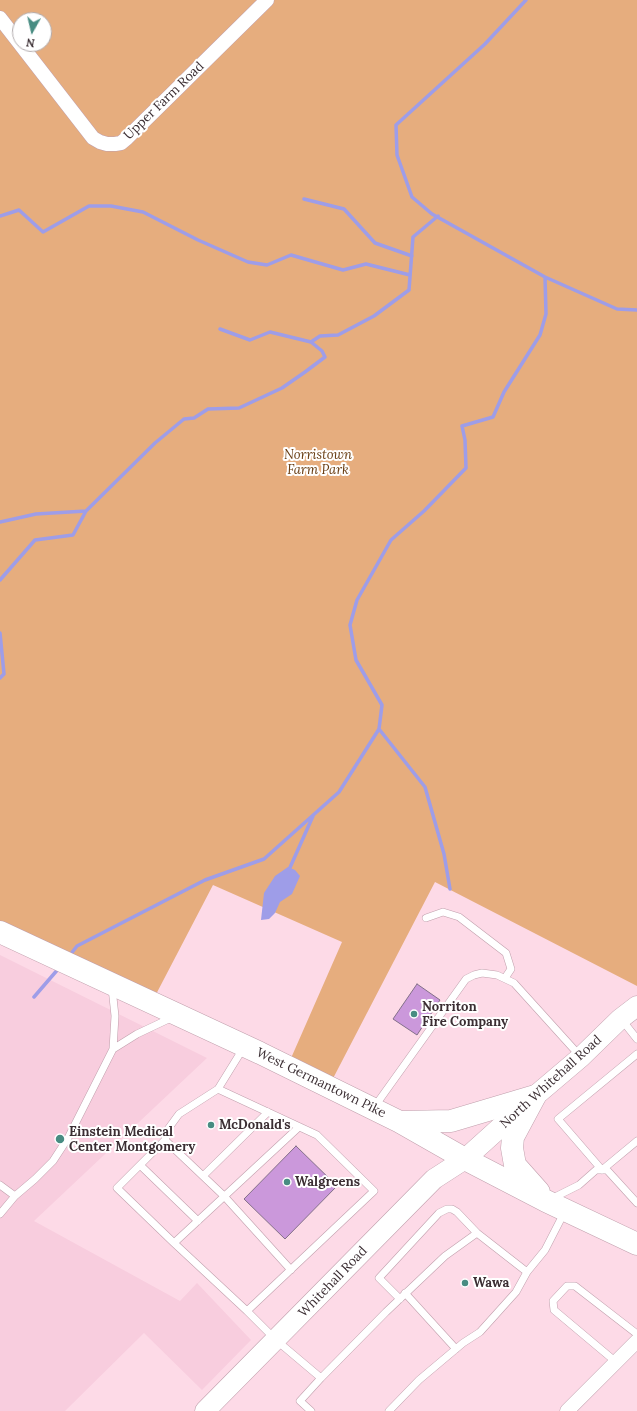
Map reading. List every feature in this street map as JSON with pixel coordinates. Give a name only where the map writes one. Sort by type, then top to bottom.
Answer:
[{"type":"main road","name":"West Germantown Pike","points":[[0,932],[245,1045],[400,1122],[546,1201],[637,1244]]},
{"type":"main road","name":"North Whitehall Road","points":[[466,1159],[535,1096],[581,1057],[620,1019],[637,1006]]},
{"type":"main road","points":[[400,1122],[451,1121],[535,1096]]},
{"type":"main road","points":[[535,1096],[513,1137],[512,1148],[515,1165],[546,1201]]},
{"type":"main road","name":"Whitehall Road","points":[[205,1411],[434,1179],[466,1159]]},
{"type":"street","name":"Upper Farm Road","points":[[0,18],[93,138],[107,144],[115,144],[128,138],[267,0]]},
{"type":"street","points":[[567,1411],[637,1341]]},
{"type":"lane","points":[[426,918],[443,912],[459,917],[506,953],[511,969],[506,978]]},
{"type":"lane","points":[[374,1109],[466,979],[474,975],[482,973],[497,975],[506,978],[520,988],[581,1057]]},
{"type":"lane","points":[[0,1214],[15,1196],[53,1161],[68,1138],[114,1050],[115,1016],[112,984]]},
{"type":"lane","points":[[114,1050],[143,1031],[179,1014]]},
{"type":"lane","points":[[620,1019],[637,1039]]},
{"type":"lane","points":[[245,1045],[218,1089],[179,1114],[168,1129],[165,1140],[117,1188],[276,1340],[321,1378]]},
{"type":"lane","points":[[602,1170],[558,1118],[637,1054]]},
{"type":"lane","points":[[218,1089],[317,1135],[374,1191],[247,1311]]},
{"type":"lane","points":[[203,1176],[268,1112]]},
{"type":"lane","points":[[174,1243],[299,1127]]},
{"type":"lane","points":[[165,1140],[224,1196],[291,1270]]},
{"type":"lane","points":[[602,1170],[637,1142]]},
{"type":"lane","points":[[140,1165],[198,1221]]},
{"type":"lane","points":[[546,1201],[579,1185],[596,1170],[607,1170],[634,1194],[637,1203]]},
{"type":"lane","points":[[0,1184],[15,1196]]},
{"type":"lane","points":[[400,1299],[379,1278],[439,1213],[446,1209],[452,1209],[457,1212],[477,1233],[527,1272]]},
{"type":"lane","points":[[389,1411],[419,1380],[456,1349],[480,1332],[516,1292],[527,1272],[545,1250],[566,1210]]},
{"type":"lane","points":[[310,1411],[300,1401],[321,1378],[445,1256],[477,1233]]},
{"type":"lane","points":[[616,1362],[554,1310],[553,1301],[567,1286],[575,1286],[637,1334]]},
{"type":"lane","points":[[406,1293],[456,1349]]},
{"type":"shaded area","name":"Einstein Medical Center Montgomery","points":[[0,955],[207,1058],[34,1221],[180,1301],[197,1283],[251,1340],[202,1390],[144,1333],[65,1411],[0,1411]]},
{"type":"green space","name":"Norristown Farm Park","points":[[0,0],[637,0],[637,986],[435,882],[327,1090],[288,1065],[342,942],[213,885],[152,1002],[0,931]]},
{"type":"water","points":[[288,867],[295,870],[300,876],[292,894],[280,902],[275,913],[269,919],[261,920],[264,893],[275,876]]},
{"type":"building","name":"Norriton Fire Company","points":[[417,984],[440,1000],[417,1035],[393,1019]]},
{"type":"building","points":[[296,1146],[337,1186],[285,1239],[244,1199]]},
{"type":"waterway","points":[[526,0],[485,44],[396,125],[397,155],[412,197],[432,214],[545,277],[617,309],[637,310]]},
{"type":"waterway","points":[[304,199],[344,209],[375,243],[412,256]]},
{"type":"waterway","points":[[0,216],[19,210],[43,232],[89,206],[111,206],[143,212],[198,240],[248,262],[267,265],[291,255],[343,270],[366,264],[410,275]]},
{"type":"waterway","points":[[0,522],[36,514],[86,511],[155,443],[184,419],[194,418],[208,409],[239,408],[282,388],[305,372],[325,357],[322,351],[311,342],[320,336],[338,335],[374,316],[409,290],[413,237],[438,216]]},
{"type":"waterway","points":[[70,955],[77,946],[205,880],[264,859],[339,792],[379,729],[382,705],[356,660],[350,625],[357,600],[391,540],[424,511],[466,468],[465,440],[462,426],[493,417],[504,392],[540,335],[546,314],[545,277]]},
{"type":"waterway","points":[[220,329],[250,340],[270,332],[311,342]]},
{"type":"waterway","points":[[0,580],[35,540],[73,535],[86,511]]},
{"type":"waterway","points":[[0,633],[4,674],[0,678]]},
{"type":"waterway","points":[[379,729],[425,787],[444,854],[450,889]]},
{"type":"waterway","points":[[288,872],[313,816]]},
{"type":"waterway","points":[[34,997],[59,968]]},
{"type":"place","name":"Norriton Fire Company","points":[[414,1014]]},
{"type":"place","name":"McDonald's","points":[[211,1125]]},
{"type":"place","name":"Einstein Medical Center Montgomery","points":[[60,1139]]},
{"type":"place","name":"Walgreens","points":[[287,1182]]},
{"type":"place","name":"Wawa","points":[[465,1283]]}]
